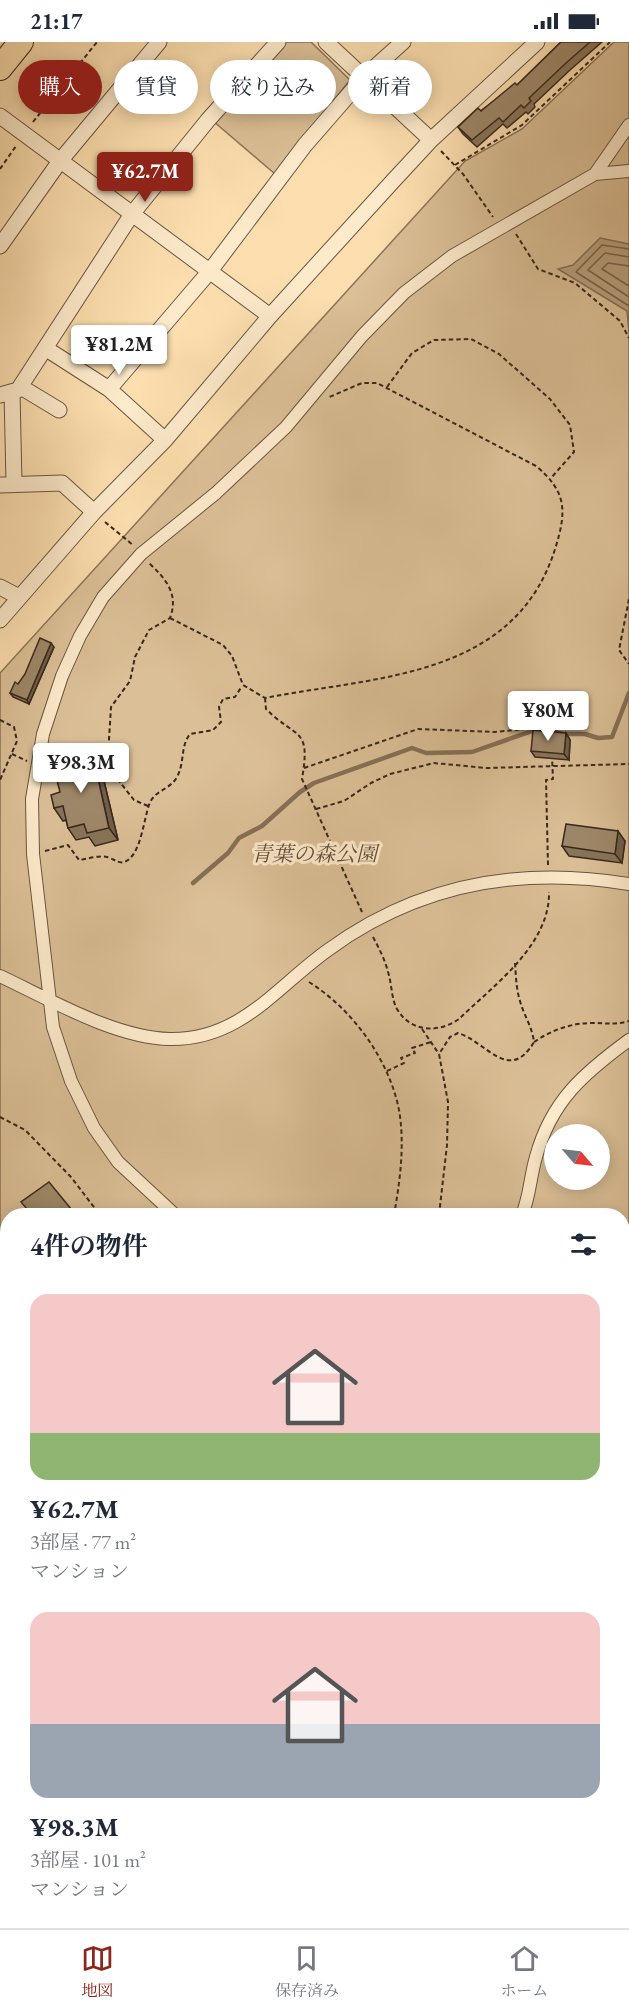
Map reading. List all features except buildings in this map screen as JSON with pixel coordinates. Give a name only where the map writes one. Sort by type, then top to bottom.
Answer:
[{"type":"main road","points":[[0,68],[21,42]]},
{"type":"street","points":[[0,246],[60,161],[159,42]]},
{"type":"street","points":[[94,512],[62,483],[7,484],[11,391],[45,348],[132,214],[208,120],[278,42]]},
{"type":"street","points":[[326,42],[348,61]]},
{"type":"street","points":[[383,60],[403,42]]},
{"type":"street","points":[[0,620],[94,512],[165,440],[270,316],[431,140],[537,42]]},
{"type":"street","points":[[109,389],[210,271],[305,145],[348,96]]},
{"type":"street","points":[[404,114],[431,140]]},
{"type":"street","points":[[0,117],[270,316]]},
{"type":"street","points":[[595,174],[629,125]]},
{"type":"street","points":[[167,1208],[118,1162],[94,1128],[71,1081],[53,1027],[33,854],[32,799],[41,745],[62,676],[80,636],[103,597],[141,554],[216,493],[285,427],[362,336],[404,293],[452,256],[504,224],[595,174],[629,171]]},
{"type":"street","points":[[45,348],[109,389],[165,440]]},
{"type":"street","points":[[11,391],[59,410]]},
{"type":"street","points":[[0,587],[19,597]]},
{"type":"street","points":[[0,976],[130,1033],[169,1039],[207,1035],[255,1012],[326,951],[367,923],[431,896],[481,882],[548,876],[591,878],[629,884]]},
{"type":"street","points":[[525,1208],[529,1197],[535,1158],[548,1120],[567,1092],[601,1060],[629,1040]]},
{"type":"path","points":[[0,169],[24,134],[97,42]]},
{"type":"path","points":[[455,165],[522,125],[610,42]]},
{"type":"path","points":[[431,140],[504,224],[538,269],[575,284],[620,321],[629,338]]},
{"type":"path","points":[[386,388],[412,353],[434,340],[471,339],[499,354],[550,399],[570,425],[574,452],[551,478]]},
{"type":"path","points":[[170,618],[223,645],[232,656],[243,685],[266,699],[324,687],[358,684],[440,665],[471,651],[511,621],[538,585],[554,555],[563,525],[562,498],[551,478],[536,466],[377,383],[362,383],[329,399],[315,394]]},
{"type":"path","points":[[94,512],[141,554],[171,586],[174,607],[170,618],[149,630],[135,657],[130,681],[111,707],[108,756],[112,767],[119,782],[134,800],[148,806]]},
{"type":"path","points":[[629,599],[619,650],[629,664]]},
{"type":"path","points":[[33,854],[68,845],[79,860],[101,857],[117,863],[128,860],[137,849],[138,837],[147,822],[148,806],[154,794],[176,780],[182,765],[183,743],[190,734],[213,730],[221,722],[219,707],[223,699],[235,697],[243,685]]},
{"type":"path","points":[[266,699],[266,709],[297,731],[304,740],[302,779],[389,973],[398,1009],[420,1027],[439,1054],[448,1102],[447,1145],[440,1208]]},
{"type":"path","points":[[0,720],[14,727],[17,741],[0,780]]},
{"type":"path","points":[[304,768],[418,729],[495,732],[553,726],[555,737]]},
{"type":"path","points":[[420,1027],[428,1030],[446,1028],[459,1019],[516,963],[532,944],[542,927],[549,904],[546,780],[553,779],[554,747]]},
{"type":"path","points":[[316,809],[344,801],[370,783],[414,766],[434,763],[486,768],[629,764]]},
{"type":"path","points":[[516,963],[516,982],[520,1003],[531,1025],[534,1042]]},
{"type":"path","points":[[299,976],[323,991],[352,1019],[370,1043],[386,1072],[399,1111],[401,1147],[395,1208]]},
{"type":"path","points":[[439,1054],[450,1037],[459,1033],[470,1036],[489,1053],[509,1061],[529,1050],[534,1042],[549,1032],[569,1025],[590,1023],[616,1025],[629,1021]]},
{"type":"path","points":[[446,1028],[450,1037]]},
{"type":"path","points":[[386,1072],[404,1063],[401,1058],[415,1053],[412,1047],[431,1042]]},
{"type":"path","points":[[0,1117],[25,1130],[71,1178],[95,1208]]},
{"type":"green space","points":[[282,42],[311,42],[329,60],[266,60]]},
{"type":"green space","name":"青葉の森公園","points":[[614,42],[629,42],[629,1208],[0,1208],[0,673],[465,161],[522,129]]},
{"type":"green space","points":[[336,66],[348,78],[348,83],[336,98]]},
{"type":"green space","points":[[219,114],[323,114],[275,174],[213,121]]},
{"type":"water","points":[[600,238],[629,244],[629,332],[627,311],[558,269],[573,265]]},
{"type":"waterway","points":[[193,883],[228,853],[239,838],[262,826],[300,792],[314,783],[412,748],[426,753],[472,752],[538,729],[564,734],[585,734],[598,738],[612,737],[629,693]]}]
